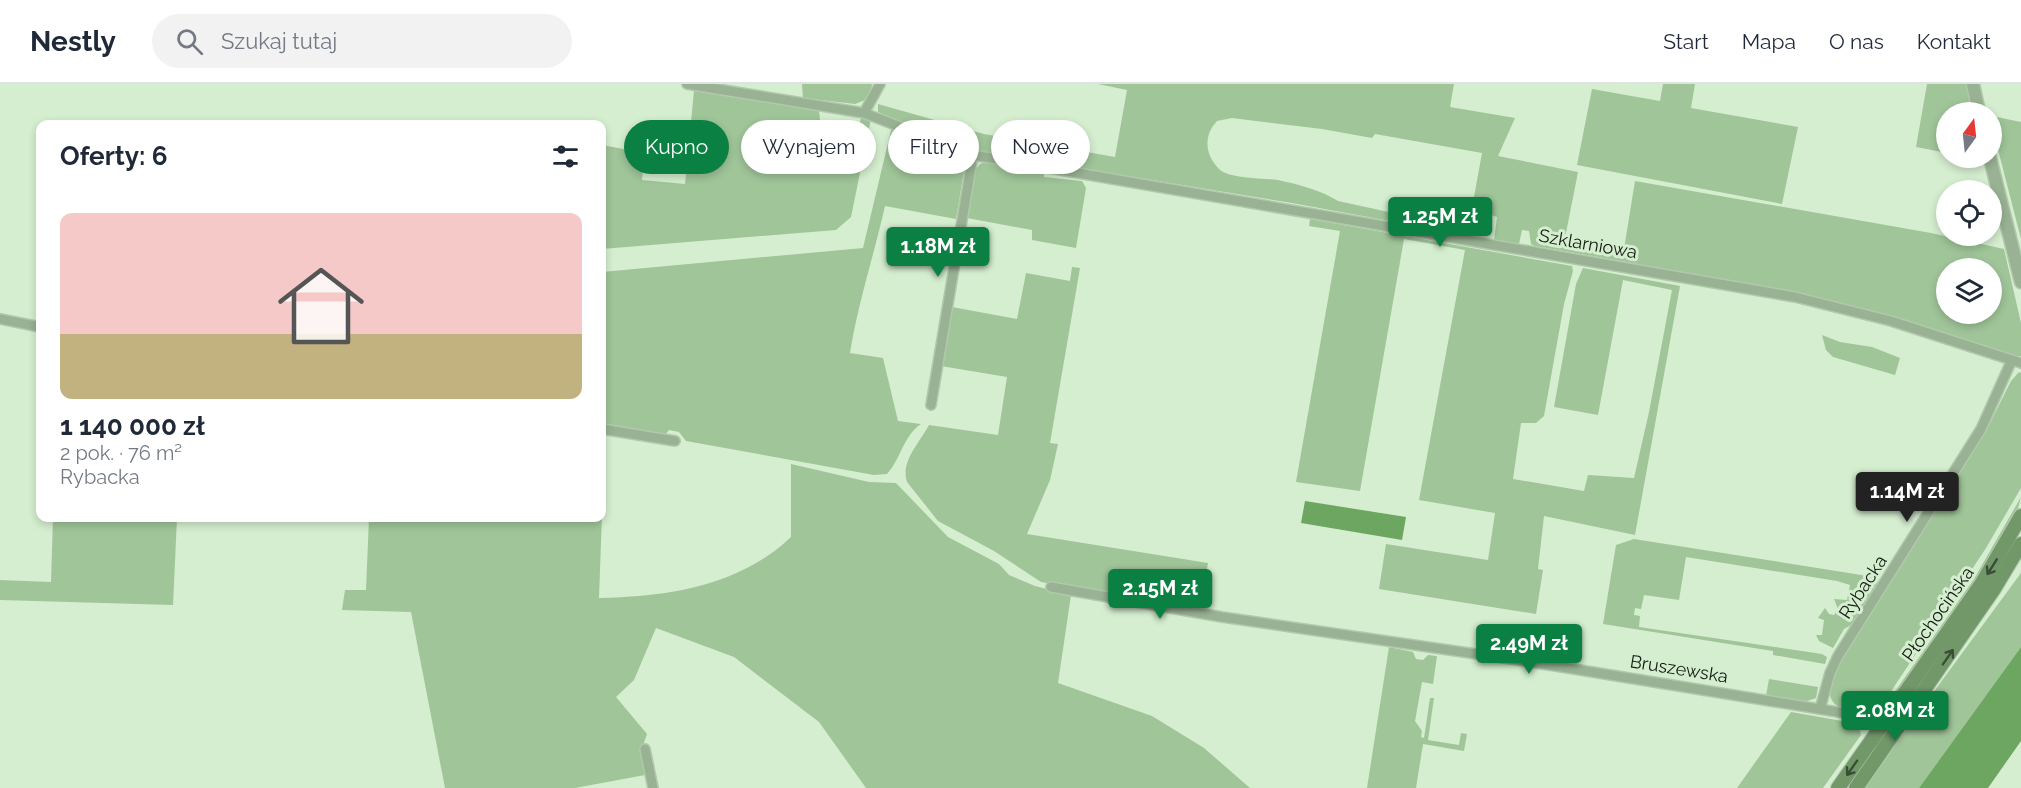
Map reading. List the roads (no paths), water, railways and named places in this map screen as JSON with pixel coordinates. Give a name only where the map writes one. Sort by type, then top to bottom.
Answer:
[{"type":"main road","name":"Płochocińska","points":[[1838,788],[1982,583],[2021,516]]},
{"type":"main road","name":"Płochocińska","points":[[1856,788],[1994,589],[2021,544]]},
{"type":"street","name":"Szklarniowa","points":[[687,84],[864,113],[888,122]]},
{"type":"street","points":[[864,113],[880,84]]},
{"type":"street","points":[[1973,84],[1977,102]]},
{"type":"street","name":"Szklarniowa","points":[[979,156],[1795,297],[1940,336],[2016,362]]},
{"type":"street","points":[[1992,168],[2021,282]]},
{"type":"street","points":[[931,405],[970,174]]},
{"type":"street","points":[[0,320],[36,326]]},
{"type":"street","name":"Rybacka","points":[[1820,709],[1830,673],[1838,656],[1981,429],[2016,362]]},
{"type":"street","points":[[606,430],[675,441]]},
{"type":"street","name":"Bruszewska","points":[[1051,587],[1850,714],[1880,728]]},
{"type":"street","points":[[1865,720],[1869,737],[1866,747]]},
{"type":"street","points":[[1878,757],[1881,740],[1880,728]]},
{"type":"street","points":[[645,749],[653,788]]}]
